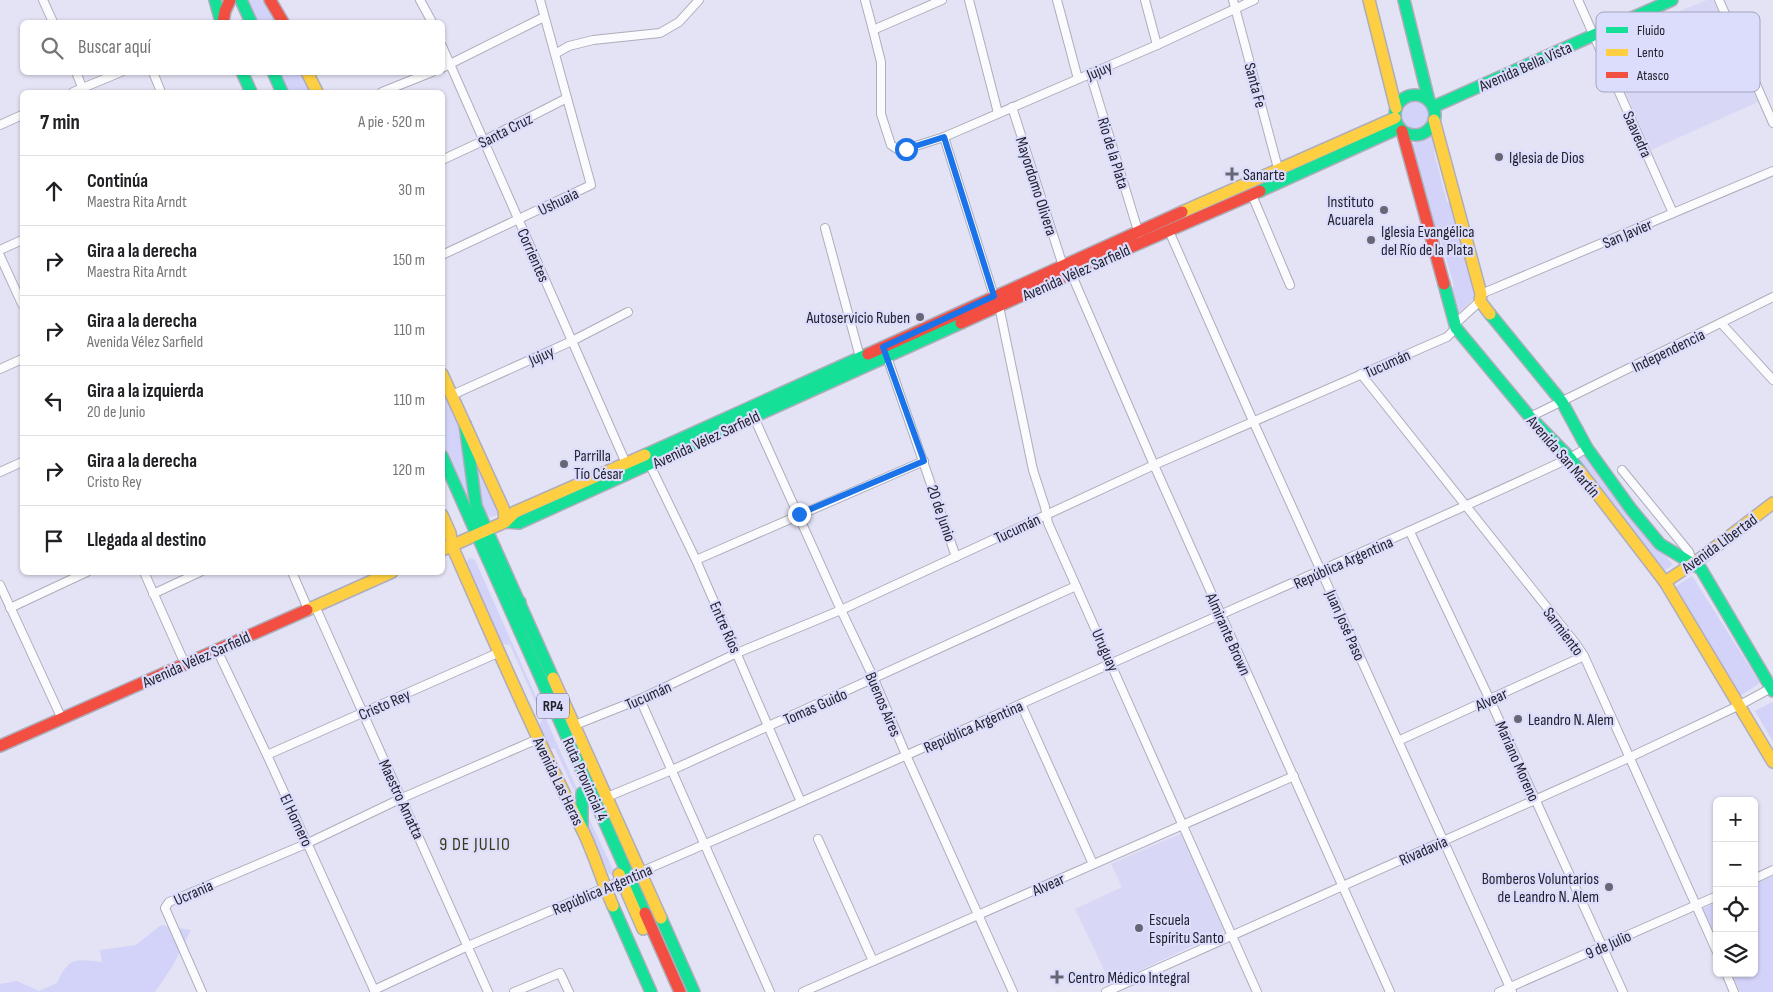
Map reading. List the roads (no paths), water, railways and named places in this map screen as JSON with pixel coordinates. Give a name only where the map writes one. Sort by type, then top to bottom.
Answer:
[{"type":"main road","points":[[214,0],[221,20]]},
{"type":"main road","points":[[223,20],[231,0]]},
{"type":"main road","points":[[231,0],[240,20]]},
{"type":"main road","points":[[240,0],[249,20]]},
{"type":"main road","points":[[270,0],[282,20]]},
{"type":"main road","name":"Avenida San Martín","points":[[1368,0],[1398,121],[1456,326],[1530,417],[1570,458],[1665,582],[1773,762]]},
{"type":"main road","points":[[1404,0],[1431,104],[1434,120],[1432,127],[1420,135],[1408,134],[1398,121],[1404,98],[1417,95],[1431,104]]},
{"type":"main road","name":"Avenida Bella Vista","points":[[1646,12],[1672,0]]},
{"type":"main road","name":"Avenida Bella Vista","points":[[1431,104],[1594,36]]},
{"type":"main road","points":[[243,75],[250,90]]},
{"type":"main road","points":[[264,75],[271,90]]},
{"type":"main road","points":[[274,75],[281,90]]},
{"type":"main road","points":[[308,75],[316,90]]},
{"type":"main road","name":"Avenida San Martín","points":[[1434,120],[1481,297],[1562,402],[1587,448],[1630,509],[1660,544],[1701,569],[1772,689]]},
{"type":"main road","name":"Avenida Vélez Sarfield","points":[[448,548],[505,522],[519,522],[752,412],[1280,176],[1398,121]]},
{"type":"main road","name":"Avenida Vélez Sarfield","points":[[1140,237],[1169,231],[1252,195],[1280,176]]},
{"type":"main road","points":[[445,380],[504,510],[505,522]]},
{"type":"main road","points":[[465,424],[478,534],[520,602],[694,992]]},
{"type":"main road","name":"Ruta Provincial 4","points":[[445,462],[520,630],[671,992]]},
{"type":"main road","name":"Ruta Provincial 4","points":[[445,482],[478,534],[582,793],[680,992]]},
{"type":"main road","name":"Avenida Libertad","points":[[1665,582],[1773,503]]},
{"type":"main road","name":"Avenida Las Heras","points":[[445,522],[450,533],[448,548],[500,652],[538,739],[582,829],[651,992]]},
{"type":"main road","name":"Avenida Vélez Sarfield","points":[[0,746],[312,608],[373,576]]},
{"type":"main road","points":[[520,602],[520,630]]},
{"type":"main road","points":[[582,793],[582,829]]},
{"type":"street","points":[[43,0],[52,20]]},
{"type":"street","points":[[420,0],[431,20]]},
{"type":"street","points":[[540,0],[567,98]]},
{"type":"street","points":[[555,54],[569,46],[593,40],[660,34],[679,22],[699,0]]},
{"type":"street","points":[[865,0],[874,30],[942,0]]},
{"type":"street","points":[[969,0],[998,113]]},
{"type":"street","points":[[1057,0],[1078,79]]},
{"type":"street","points":[[1145,0],[1157,45]]},
{"type":"street","name":"Santa Fe","points":[[1233,0],[1280,176]]},
{"type":"street","name":"Jujuy","points":[[874,30],[881,62],[881,114],[891,145],[897,149],[906,149],[944,137],[1157,45],[1254,0]]},
{"type":"street","name":"Saavedra","points":[[1578,0],[1596,40]]},
{"type":"street","points":[[1719,0],[1724,12]]},
{"type":"street","points":[[446,67],[544,17]]},
{"type":"street","name":"Corrientes","points":[[446,67],[485,140],[628,469]]},
{"type":"street","name":"Rio de la Plata","points":[[1090,73],[1140,237]]},
{"type":"street","points":[[77,75],[83,90],[115,75]]},
{"type":"street","points":[[154,75],[160,90]]},
{"type":"street","points":[[387,90],[424,75]]},
{"type":"street","name":"Saavedra","points":[[1619,92],[1673,213]]},
{"type":"street","points":[[1759,92],[1773,123]]},
{"type":"street","name":"Santa Cruz","points":[[445,159],[567,98]]},
{"type":"street","name":"Ushuaia","points":[[445,254],[591,185],[567,98]]},
{"type":"street","name":"Mayordomo Olivera","points":[[1012,107],[1067,270]]},
{"type":"street","points":[[0,126],[20,116]]},
{"type":"street","name":"Uruguay","points":[[944,137],[997,301],[1033,470],[1048,523],[1258,992]]},
{"type":"street","name":"San Javier","points":[[1456,326],[1481,297],[1773,171]]},
{"type":"street","points":[[1252,195],[1290,285]]},
{"type":"street","points":[[825,228],[862,362]]},
{"type":"street","name":"Juan José Paso","points":[[1169,231],[1511,990]]},
{"type":"street","points":[[0,250],[20,241]]},
{"type":"street","points":[[0,256],[20,300]]},
{"type":"street","name":"Almirante Brown","points":[[1067,270],[1390,992]]},
{"type":"street","name":"Independencia","points":[[1530,417],[1773,297]]},
{"type":"street","name":"Jujuy","points":[[452,395],[572,341],[628,312]]},
{"type":"street","points":[[1721,323],[1773,380]]},
{"type":"street","name":"Tucumán","points":[[575,725],[640,699],[737,653],[841,610],[1154,465],[1447,337],[1456,326]]},
{"type":"street","name":"20 de Junio","points":[[885,352],[956,557]]},
{"type":"street","points":[[0,369],[20,360]]},
{"type":"street","name":"Sarmiento","points":[[1361,374],[1584,656],[1713,943]]},
{"type":"street","name":"Buenos Aires","points":[[752,412],[874,679],[906,755],[1013,992]]},
{"type":"street","name":"República Argentina","points":[[374,991],[468,946],[705,845],[1220,614],[1410,532],[1570,458],[1587,448]]},
{"type":"street","name":"Entre Ríos","points":[[648,460],[696,560],[801,802]]},
{"type":"street","points":[[696,560],[924,461]]},
{"type":"street","points":[[0,472],[20,463]]},
{"type":"street","points":[[1622,470],[1689,552],[1693,563]]},
{"type":"street","name":"Mariano Moreno","points":[[1410,532],[1490,700],[1623,992]]},
{"type":"street","points":[[10,608],[81,575]]},
{"type":"street","points":[[145,575],[185,664]]},
{"type":"street","points":[[153,594],[194,575]]},
{"type":"street","points":[[294,575],[312,608]]},
{"type":"street","points":[[0,585],[3,600],[10,608],[62,719]]},
{"type":"street","name":"Tomas Guido","points":[[607,797],[672,770],[1076,586]]},
{"type":"street","name":"Maestro Amatta","points":[[312,608],[402,798],[488,992]]},
{"type":"street","name":"El Hornero","points":[[217,650],[308,843],[374,991]]},
{"type":"street","name":"Cristo Rey","points":[[267,756],[500,652]]},
{"type":"street","name":"Alvear","points":[[1398,741],[1584,656]]},
{"type":"street","name":"Rivadavia","points":[[1106,992],[1629,758],[1772,689]]},
{"type":"street","points":[[640,699],[770,992]]},
{"type":"street","points":[[1022,704],[1093,864]]},
{"type":"street","points":[[308,843],[402,798],[538,739]]},
{"type":"street","name":"Alvear","points":[[803,992],[1294,776]]},
{"type":"street","points":[[818,839],[873,961]]},
{"type":"street","name":"Ucrania","points":[[202,992],[165,908],[169,902],[308,843]]},
{"type":"street","points":[[1758,877],[1773,870]]},
{"type":"street","name":"9 de Julio","points":[[1499,992],[1511,990],[1603,946],[1713,898]]},
{"type":"street","points":[[514,992],[560,973],[569,992]]},
{"type":"street","points":[[1728,977],[1734,992]]},
{"type":"place","name":"Iglesia de Dios","points":[[1499,157]]},
{"type":"place","name":"Sanarte","points":[[1232,174]]},
{"type":"place","name":"Instituto Acuarela","points":[[1384,210]]},
{"type":"place","name":"Iglesia Evangélica del Río de la Plata","points":[[1371,240]]},
{"type":"place","name":"Autoservicio Ruben","points":[[920,317]]},
{"type":"place","name":"Parrilla Tío César","points":[[564,464]]},
{"type":"place","name":"Leandro N. Alem","points":[[1518,719]]},
{"type":"place","name":"Bomberos Voluntarios de Leandro N. Alem","points":[[1609,887]]},
{"type":"place","name":"Escuela Espíritu Santo","points":[[1139,928]]},
{"type":"place","name":"Centro Médico Integral","points":[[1057,977]]},
{"type":"district","name":"9 DE JULIO","points":[[475,844]]}]
